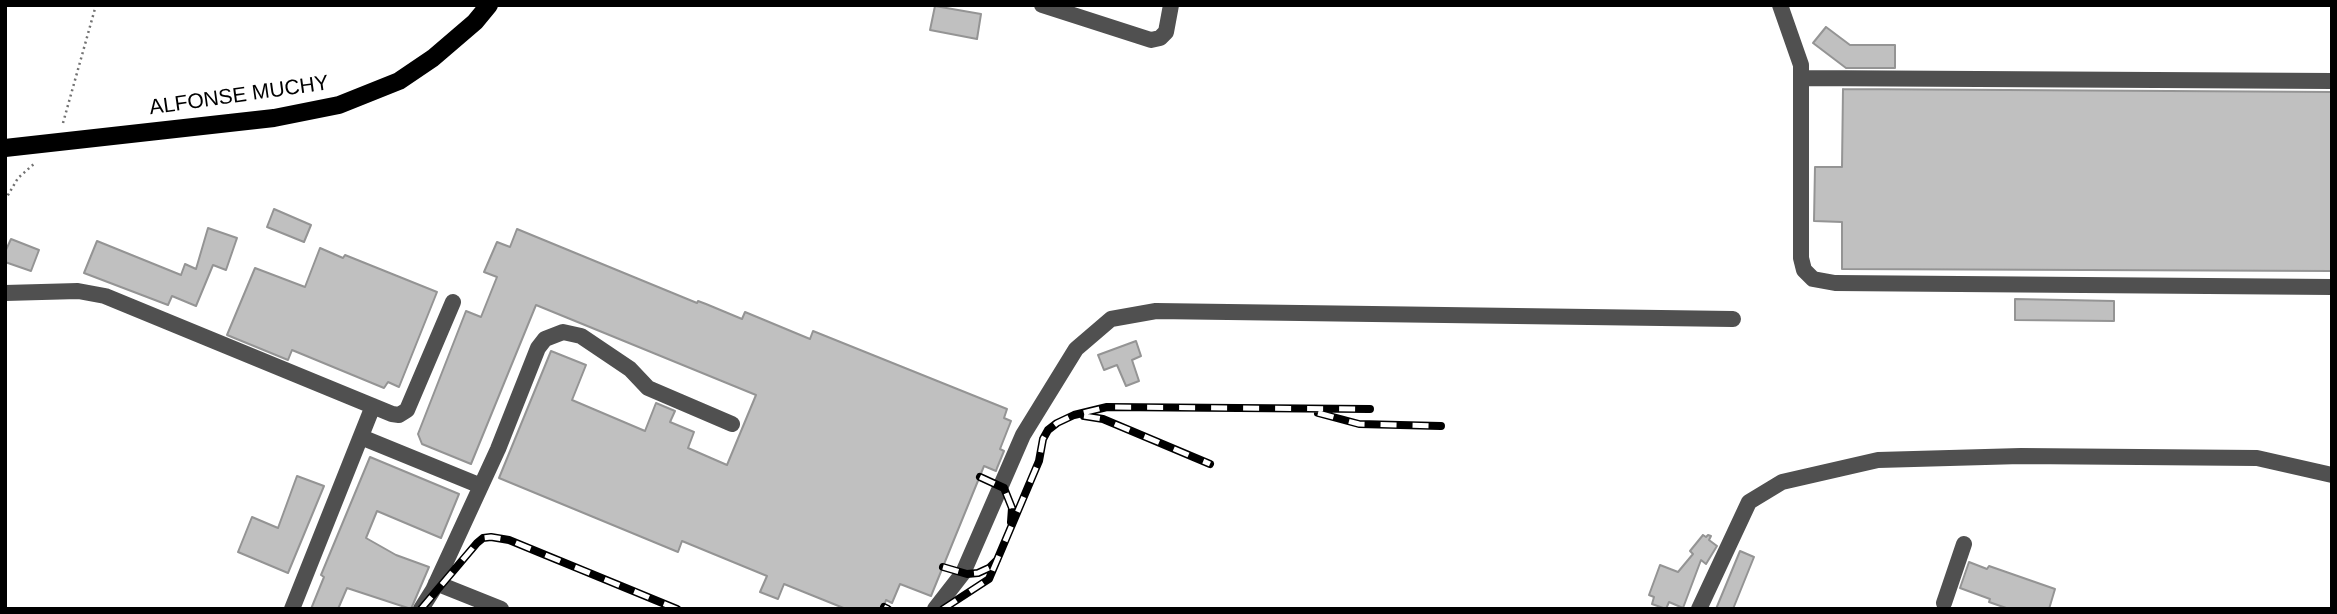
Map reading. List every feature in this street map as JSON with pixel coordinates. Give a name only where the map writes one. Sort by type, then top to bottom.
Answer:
[{"type":"main road","name":"ALFONSE MUCHY","points":[[5,148],[274,118],[339,105],[398,80],[433,58],[475,22],[489,5]]},
{"type":"lane","points":[[1042,5],[1151,40],[1160,38],[1166,32],[1171,5]]},
{"type":"lane","points":[[1780,5],[1801,65],[1801,258],[1804,270],[1814,279],[1835,284],[2332,287]]},
{"type":"lane","points":[[1801,78],[2332,82]]},
{"type":"lane","points":[[5,293],[78,291],[104,296],[399,415],[407,410],[453,302]]},
{"type":"lane","points":[[935,609],[963,573],[1023,435],[1076,349],[1111,319],[1156,311],[1733,319]]},
{"type":"lane","points":[[421,609],[481,486],[538,348],[545,340],[563,332],[581,336],[630,369],[648,388],[732,424]]},
{"type":"lane","points":[[292,609],[373,406]]},
{"type":"lane","points":[[361,436],[481,486]]},
{"type":"lane","points":[[1699,609],[1749,502],[1782,482],[1878,460],[2021,456],[2257,458],[2332,475]]},
{"type":"lane","points":[[1948,607],[1964,544]]},
{"type":"lane","points":[[436,583],[501,609]]},
{"type":"path","points":[[61,141],[61,130],[96,5]]},
{"type":"path","points":[[5,201],[18,178],[40,158]]},
{"type":"building","points":[[935,6],[981,14],[977,39],[930,30]]},
{"type":"building","points":[[1826,27],[1850,45],[1895,45],[1895,68],[1846,68],[1813,43]]},
{"type":"building","points":[[1843,89],[2332,92],[2332,271],[1842,269],[1842,222],[1814,221],[1815,167],[1842,167]]},
{"type":"building","points":[[274,209],[311,225],[304,242],[267,227]]},
{"type":"building","points":[[208,228],[237,238],[226,270],[213,265],[196,306],[172,296],[168,305],[84,273],[97,241],[181,275],[185,264],[196,269]]},
{"type":"building","points":[[517,229],[697,303],[698,301],[742,319],[745,312],[810,339],[813,331],[1007,409],[1004,418],[1011,421],[1000,449],[1004,451],[996,471],[984,466],[931,596],[900,584],[892,603],[886,600],[883,609],[846,609],[784,584],[778,599],[760,592],[767,576],[682,541],[678,552],[499,478],[551,351],[586,365],[572,400],[645,431],[656,403],[675,411],[670,422],[694,432],[688,448],[727,465],[756,395],[536,305],[471,464],[422,444],[418,434],[466,311],[481,317],[497,277],[484,272],[497,242],[510,247]]},
{"type":"building","points":[[11,239],[39,250],[31,271],[5,262],[5,252]]},
{"type":"building","points":[[320,248],[343,258],[345,255],[437,292],[399,387],[388,382],[384,388],[292,350],[288,360],[227,335],[255,268],[305,287]]},
{"type":"building","points":[[2015,299],[2114,301],[2114,321],[2015,320]]},
{"type":"building","points":[[1136,341],[1141,356],[1132,360],[1139,381],[1126,386],[1117,365],[1104,370],[1098,355]]},
{"type":"building","points":[[370,457],[459,494],[441,538],[377,511],[366,538],[396,555],[429,567],[411,609],[347,588],[338,609],[311,609],[324,577],[321,575]]},
{"type":"building","points":[[297,476],[324,486],[288,573],[238,552],[252,517],[278,528]]},
{"type":"building","points":[[1703,535],[1711,536],[1709,540],[1717,546],[1706,564],[1701,560],[1683,608],[1669,602],[1666,609],[1652,604],[1654,597],[1649,595],[1660,565],[1678,572],[1693,554],[1690,551]]},
{"type":"building","points":[[1740,551],[1754,557],[1733,609],[1716,609]]},
{"type":"building","points":[[1969,562],[1987,569],[1989,566],[2055,589],[2049,609],[2009,609],[1960,588]]},
{"type":"railway","points":[[943,609],[989,579],[1039,461],[1043,439],[1048,430],[1057,423],[1074,415],[1107,407],[1370,409]]},
{"type":"railway","points":[[1318,413],[1359,424],[1441,426]]},
{"type":"railway","points":[[1084,416],[1103,419],[1210,464]]},
{"type":"railway","points":[[980,477],[1004,488],[1012,508],[1011,522]]},
{"type":"railway","points":[[421,609],[477,543],[483,538],[491,537],[509,540],[677,609]]},
{"type":"railway","points":[[943,567],[967,574],[978,573],[997,560]]},
{"type":"railway","points":[[884,607],[888,609]]}]
